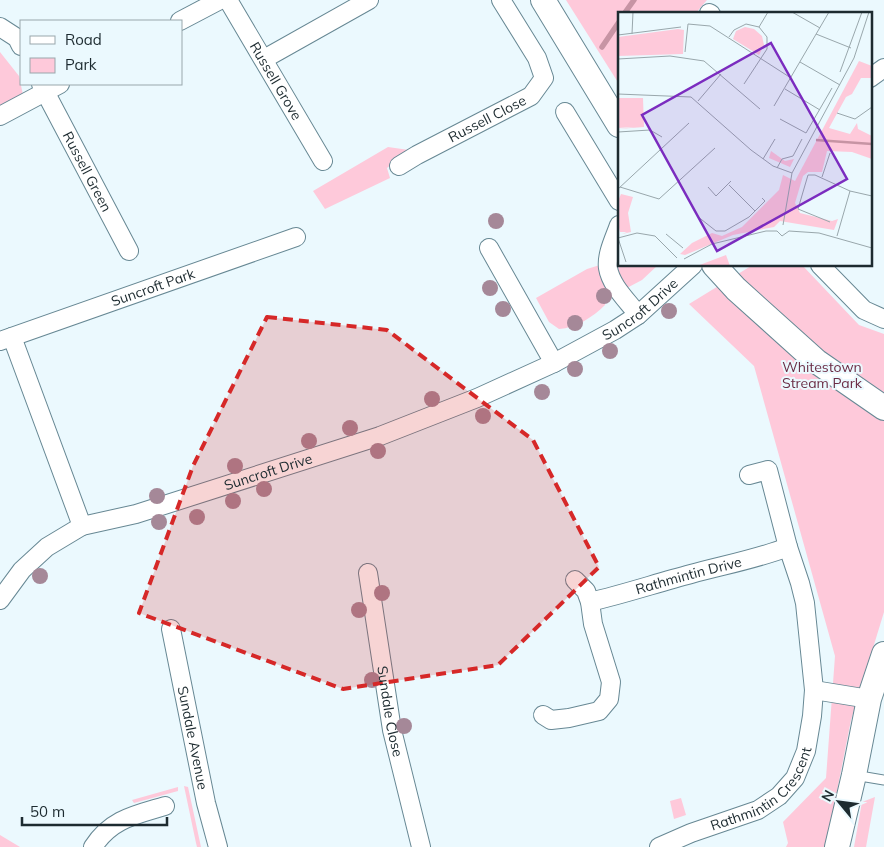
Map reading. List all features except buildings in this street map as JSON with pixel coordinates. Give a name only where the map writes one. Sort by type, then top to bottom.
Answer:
[{"type":"street","points":[[182,20],[220,0]]},
{"type":"street","name":"Russell Grove","points":[[228,0],[323,161]]},
{"type":"street","points":[[264,59],[369,0]]},
{"type":"street","name":"Russell Close","points":[[399,166],[531,96],[544,78],[537,58],[501,0]]},
{"type":"street","points":[[543,0],[618,123]]},
{"type":"street","points":[[0,27],[17,38],[20,44]]},
{"type":"street","points":[[872,77],[884,68]]},
{"type":"street","points":[[0,116],[49,86]]},
{"type":"street","name":"Russell Green","points":[[49,86],[129,251]]},
{"type":"street","points":[[565,112],[618,199]]},
{"type":"street","points":[[618,228],[608,267],[615,284],[638,315]]},
{"type":"street","name":"Suncroft Park","points":[[82,526],[6,339],[296,237]]},
{"type":"street","points":[[489,248],[554,363]]},
{"type":"street","name":"Suncroft Drive","points":[[0,600],[22,570],[47,547],[82,526],[136,514],[380,436],[477,398],[554,363],[615,330],[638,315],[692,266]]},
{"type":"street","points":[[715,266],[736,289],[816,361],[884,408]]},
{"type":"street","points":[[821,266],[864,310],[884,319]]},
{"type":"street","name":"Rathmintin Crescent","points":[[659,847],[691,833],[758,810],[779,796],[796,778],[806,751],[814,690],[800,582],[788,547],[768,470],[749,475]]},
{"type":"street","name":"Rathmintin Drive","points":[[590,602],[765,556],[788,547]]},
{"type":"street","name":"Sundale Close","points":[[368,574],[392,730],[421,847]]},
{"type":"street","points":[[543,715],[551,720],[569,718],[599,710],[609,699],[610,682],[593,624],[590,602],[586,591],[575,580]]},
{"type":"street","name":"Sundale Avenue","points":[[170,629],[206,803],[218,847]]},
{"type":"street","points":[[837,847],[869,699],[884,654]]},
{"type":"street","points":[[814,690],[869,699]]},
{"type":"street","points":[[93,847],[105,832],[123,818],[165,806]]},
{"type":"lane","points":[[854,775],[884,780]]},
{"type":"highlighted area","points":[[267,317],[387,330],[533,440],[599,567],[498,665],[343,689],[139,613],[193,466]]},
{"type":"green space","points":[[566,0],[707,0],[697,12],[618,12],[618,82]]},
{"type":"green space","points":[[0,52],[19,76],[23,95],[0,108]]},
{"type":"green space","points":[[388,147],[409,150],[387,168],[390,178],[325,209],[313,191]]},
{"type":"green space","points":[[618,259],[618,266],[657,266],[642,280],[606,299],[605,305],[595,314],[572,327],[559,329],[549,322],[536,298],[587,269]]},
{"type":"green space","name":"Whitestown Stream Park","points":[[751,266],[803,266],[859,325],[884,334],[884,612],[851,720],[826,847],[786,847],[788,843],[783,822],[826,778],[835,656],[754,366],[689,304]]},
{"type":"green space","points":[[184,786],[188,787],[201,847],[197,847]]},
{"type":"green space","points":[[178,787],[178,791],[134,803],[132,800]]},
{"type":"green space","points":[[875,797],[866,847],[854,847],[862,802]]},
{"type":"green space","points":[[681,798],[686,815],[674,819],[670,801]]},
{"type":"green space","points":[[0,835],[20,847],[0,847]]},
{"type":"waterway","points":[[625,12],[634,0]]},
{"type":"waterway","points":[[602,47],[618,23]]}]
